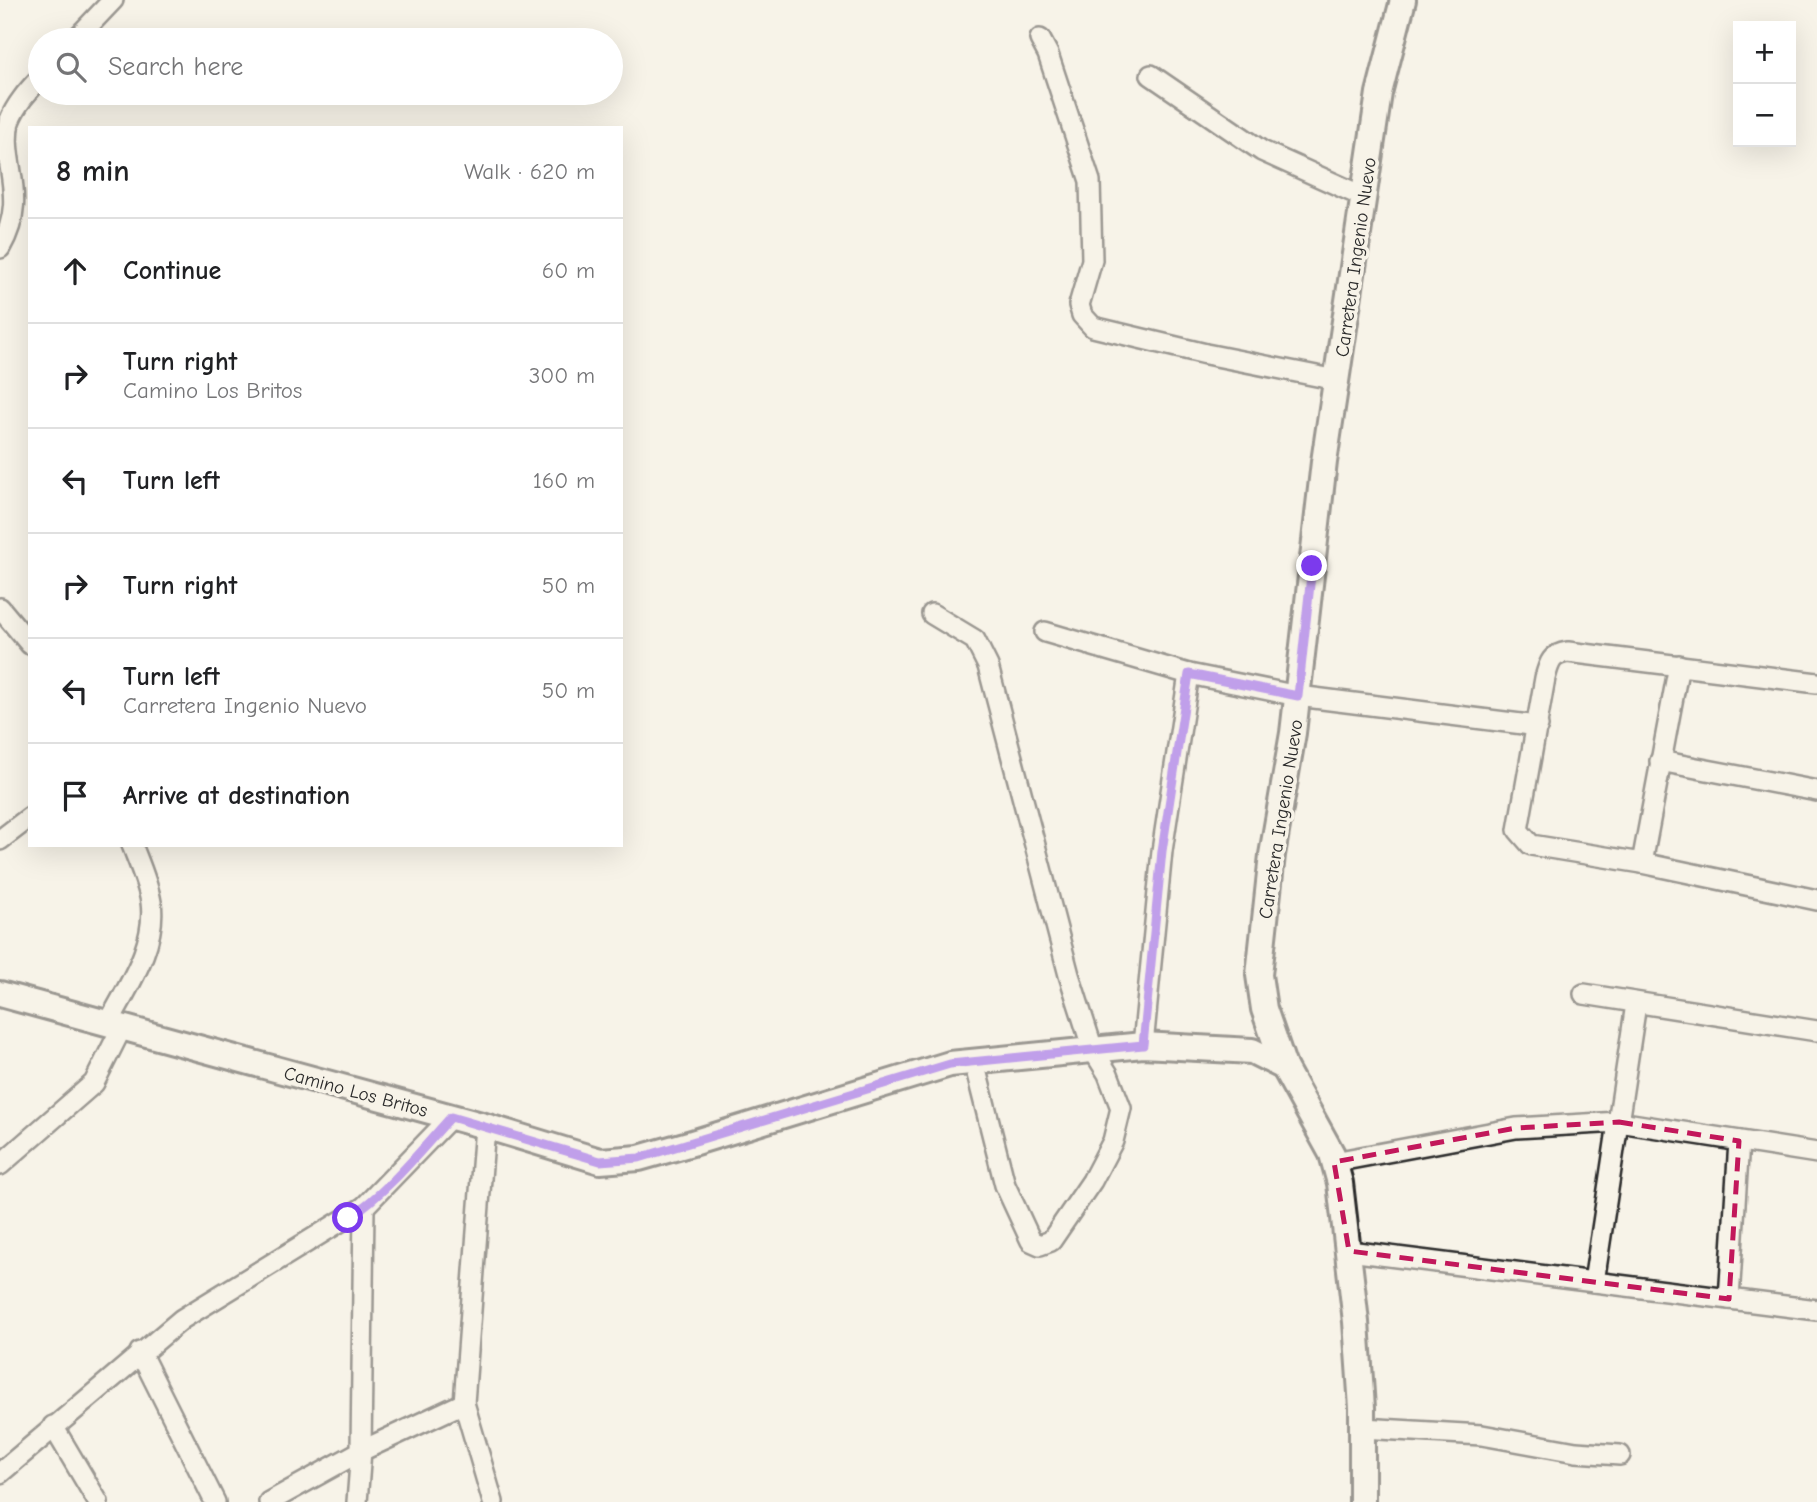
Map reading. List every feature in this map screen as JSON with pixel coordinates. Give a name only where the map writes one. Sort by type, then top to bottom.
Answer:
[{"type":"street","points":[[86,28],[113,0]]},
{"type":"street","name":"Carretera Ingenio Nuevo","points":[[1362,1502],[1362,1428],[1349,1251],[1334,1162],[1320,1130],[1284,1067],[1267,1021],[1259,975],[1270,869],[1298,696],[1324,461],[1379,93],[1403,0]]},
{"type":"street","points":[[1040,39],[1048,54],[1090,181],[1092,260],[1079,305],[1087,323],[1093,327],[1206,354],[1337,380]]},
{"type":"street","points":[[1151,75],[1262,151],[1364,197]]},
{"type":"street","points":[[0,248],[12,228],[14,205],[4,126],[28,91]]},
{"type":"street","points":[[0,608],[28,643]]},
{"type":"street","points":[[932,614],[975,640],[988,666],[1056,928],[1094,1050],[1108,1074],[1121,1108],[1113,1141],[1068,1218],[1051,1241],[1040,1245],[1031,1241],[1005,1185],[974,1062]]},
{"type":"street","points":[[1045,632],[1189,674],[1298,696],[1538,726]]},
{"type":"street","points":[[1817,683],[1569,652],[1558,653],[1548,664],[1518,830],[1531,845],[1643,863],[1817,900]]},
{"type":"street","points":[[1643,863],[1679,665]]},
{"type":"street","points":[[1143,1045],[1162,851],[1189,674]]},
{"type":"street","points":[[1660,761],[1817,791]]},
{"type":"street","points":[[0,840],[28,819]]},
{"type":"street","points":[[0,1165],[94,1083],[143,958],[149,930],[151,903],[133,847]]},
{"type":"street","name":"Camino Los Britos","points":[[0,994],[485,1126],[600,1161],[639,1158],[950,1064],[1143,1045],[1252,1051],[1284,1067]]},
{"type":"street","points":[[1584,994],[1817,1031]]},
{"type":"street","points":[[1594,1282],[1636,1004]]},
{"type":"street","points":[[0,1473],[182,1319],[364,1207],[451,1117]]},
{"type":"street","points":[[1334,1162],[1516,1128],[1619,1122],[1817,1153]]},
{"type":"street","points":[[485,1126],[464,1403],[493,1502]]},
{"type":"street","points":[[1729,1299],[1739,1141]]},
{"type":"street","points":[[357,1502],[361,1451],[364,1207]]},
{"type":"street","points":[[1349,1251],[1817,1310]]},
{"type":"street","points":[[140,1352],[215,1502]]},
{"type":"street","points":[[269,1502],[361,1451],[464,1403]]},
{"type":"street","points":[[53,1426],[98,1502]]},
{"type":"street","points":[[1362,1428],[1482,1435],[1576,1452],[1620,1455]]},
{"type":"highlighted area","points":[[1619,1122],[1739,1141],[1729,1299],[1349,1251],[1334,1162],[1516,1128]]},
{"type":"route","points":[[348,1218],[394,1179],[451,1117],[600,1161],[639,1158],[950,1064],[1143,1045],[1162,851],[1189,674],[1298,696],[1312,566]]}]
